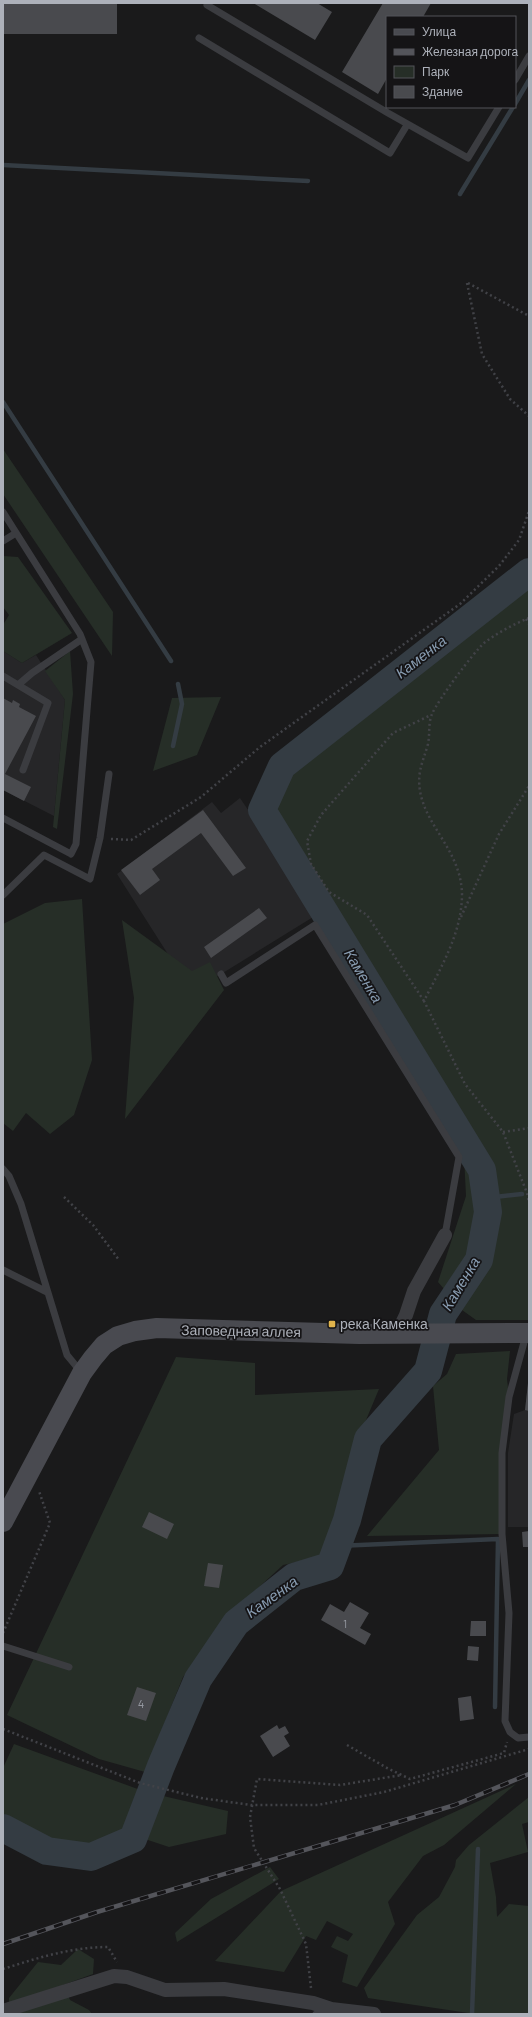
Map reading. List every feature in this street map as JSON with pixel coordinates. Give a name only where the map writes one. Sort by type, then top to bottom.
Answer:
[{"type":"street","points":[[397,1334],[414,1291],[445,1235]]},
{"type":"street","name":"Заповедная аллея","points":[[3,1522],[82,1373],[104,1345],[118,1336],[135,1331],[157,1328],[397,1334],[528,1333]]},
{"type":"street","points":[[3,2010],[114,1976],[127,1977],[164,1990],[224,1989],[314,2009],[331,2009],[374,2014]]},
{"type":"lane","points":[[209,3],[207,5],[407,124],[468,158],[498,108]]},
{"type":"lane","points":[[199,38],[390,154],[407,124]]},
{"type":"lane","points":[[516,78],[529,56]]},
{"type":"lane","points":[[3,512],[82,639],[91,662],[76,844],[71,854],[3,818]]},
{"type":"lane","points":[[3,541],[16,533]]},
{"type":"lane","points":[[18,685],[32,673],[82,639]]},
{"type":"lane","points":[[3,676],[48,703],[23,770]]},
{"type":"lane","points":[[3,895],[44,855],[90,879],[100,838],[109,774]]},
{"type":"lane","points":[[221,974],[226,983],[315,925],[459,1157],[445,1235]]},
{"type":"lane","points":[[3,1169],[9,1176],[21,1204],[67,1355],[82,1373]]},
{"type":"lane","points":[[3,1270],[47,1292]]},
{"type":"lane","points":[[528,1333],[509,1397],[502,1454],[502,1534],[509,1613],[505,1721],[510,1732],[518,1738],[529,1737]]},
{"type":"lane","points":[[3,1646],[69,1667]]},
{"type":"path","points":[[529,316],[467,283],[482,354],[510,399],[529,416]]},
{"type":"path","points":[[100,838],[131,840],[201,797],[260,747],[460,604],[499,566],[519,540],[529,511]]},
{"type":"path","points":[[460,920],[462,893],[459,873],[448,846],[429,814],[420,792],[419,768],[428,743],[432,715],[455,680],[484,644],[527,619],[529,624]]},
{"type":"path","points":[[432,715],[393,733],[321,815],[307,841],[311,864],[330,892],[367,915],[424,1001],[465,1084],[503,1132],[527,1194],[529,1203]]},
{"type":"path","points":[[424,1001],[454,938],[460,920],[499,834],[529,786]]},
{"type":"path","points":[[503,1132],[529,1128]]},
{"type":"path","points":[[64,1197],[93,1225],[119,1260]]},
{"type":"path","points":[[3,1633],[50,1523],[32,1469]]},
{"type":"path","points":[[3,1729],[140,1783],[201,1798],[251,1804],[318,1805],[384,1792],[529,1749]]},
{"type":"path","points":[[347,1745],[410,1779],[504,1753],[510,1732]]},
{"type":"path","points":[[314,2009],[306,1944],[280,1889],[254,1848],[250,1817],[251,1804],[257,1779],[340,1785],[402,1775]]},
{"type":"path","points":[[3,1969],[37,1958],[92,1947],[108,1947],[127,1977]]},
{"type":"shaded area","points":[[3,651],[22,663],[36,655],[65,700],[54,816],[3,790]]},
{"type":"shaded area","points":[[240,798],[318,914],[192,992],[117,874],[212,802],[221,813]]},
{"type":"shaded area","points":[[529,1375],[529,1527],[508,1527],[508,1453],[514,1414],[525,1410]]},
{"type":"green space","points":[[3,449],[113,612],[112,656],[3,494]]},
{"type":"green space","points":[[3,556],[18,557],[72,633],[22,663],[3,651],[3,625],[9,615],[3,607]]},
{"type":"green space","points":[[529,585],[529,1320],[476,1320],[462,1310],[438,1282],[466,1196],[464,1156],[261,814],[289,774]]},
{"type":"green space","points":[[70,651],[73,694],[57,829],[53,827],[65,700],[45,671]]},
{"type":"green space","points":[[221,697],[197,755],[153,771],[172,698]]},
{"type":"green space","points":[[82,899],[92,1060],[74,1115],[50,1134],[26,1113],[13,1131],[3,1123],[3,924],[45,903]]},
{"type":"green space","points":[[122,920],[192,971],[210,962],[224,990],[125,1119],[134,998]]},
{"type":"green space","points":[[510,1351],[507,1379],[509,1397],[502,1453],[502,1534],[367,1536],[439,1450],[433,1386],[447,1374],[456,1354]]},
{"type":"green space","points":[[176,1357],[255,1363],[255,1395],[379,1389],[361,1432],[337,1520],[321,1557],[283,1565],[230,1614],[183,1677],[145,1772],[99,1759],[7,1715]]},
{"type":"green space","points":[[14,1744],[146,1792],[228,1811],[226,1834],[169,1847],[133,1835],[98,1851],[83,1852],[46,1844],[22,1834],[3,1821],[3,1768]]},
{"type":"green space","points":[[516,1784],[444,1845],[423,1856],[388,1902],[395,1924],[357,1987],[342,1982],[348,1955],[331,1947],[337,1936],[348,1941],[353,1934],[327,1921],[316,1940],[306,1936],[284,1972],[215,1961],[281,1891]]},
{"type":"green space","points":[[529,1797],[529,1822],[522,1824],[528,1852],[490,1863],[496,1897],[497,1917],[509,1904],[529,1906],[529,2014],[475,2014],[368,1998],[364,1988],[417,1915],[439,1897],[455,1867],[456,1860],[469,1845]]},
{"type":"green space","points":[[270,1867],[279,1879],[177,1942],[175,1933],[211,1899]]},
{"type":"green space","points":[[78,1949],[94,1959],[93,1974],[63,1985],[70,2000],[89,2010],[92,2014],[8,2014],[9,1998],[38,1962],[61,1965]]},
{"type":"building","points":[[3,3],[117,3],[117,34],[3,34]]},
{"type":"building","points":[[253,3],[317,3],[332,12],[315,40]]},
{"type":"building","points":[[383,3],[431,3],[424,16],[386,16],[386,80],[378,94],[342,72]]},
{"type":"building","points":[[3,698],[12,703],[13,700],[20,704],[19,707],[36,716],[5,774],[31,787],[24,801],[3,790]]},
{"type":"building","points":[[203,810],[246,868],[233,876],[201,833],[152,869],[160,880],[140,895],[121,870]]},
{"type":"building","points":[[259,908],[267,918],[211,958],[204,947]]},
{"type":"building","points":[[529,1383],[529,1411],[525,1410]]},
{"type":"building","points":[[149,1512],[174,1524],[167,1539],[142,1527]]},
{"type":"building","points":[[529,1531],[529,1547],[523,1547],[522,1532]]},
{"type":"building","points":[[208,1563],[223,1565],[219,1588],[204,1586]]},
{"type":"building","points":[[350,1602],[369,1613],[360,1628],[371,1634],[365,1645],[321,1620],[330,1604],[344,1612]]},
{"type":"building","points":[[471,1621],[486,1621],[486,1636],[470,1636]]},
{"type":"building","points":[[468,1646],[479,1647],[478,1661],[467,1660]]},
{"type":"building","points":[[137,1687],[156,1693],[146,1721],[127,1715]]},
{"type":"building","points":[[471,1696],[474,1719],[460,1721],[458,1698]]},
{"type":"building","points":[[277,1725],[279,1729],[285,1726],[289,1733],[284,1736],[290,1746],[273,1757],[260,1736]]},
{"type":"waterway","points":[[516,102],[529,80]]},
{"type":"waterway","points":[[460,194],[512,108]]},
{"type":"waterway","points":[[3,165],[308,181]]},
{"type":"waterway","points":[[3,402],[171,661]]},
{"type":"waterway","name":"Каменка","points":[[3,1828],[47,1851],[91,1857],[133,1839],[161,1766],[198,1679],[236,1623],[294,1577],[330,1566],[347,1520],[368,1439],[428,1371],[443,1314],[479,1260],[488,1212],[482,1170],[262,810],[282,766],[529,572]]},
{"type":"waterway","points":[[173,746],[182,704],[178,684]]},
{"type":"waterway","points":[[486,1198],[522,1194]]},
{"type":"waterway","points":[[337,1546],[498,1539],[495,1707]]},
{"type":"waterway","points":[[472,2014],[478,1849]]},
{"type":"railway","points":[[3,1944],[97,1912],[455,1805],[529,1774]]},
{"type":"place","name":"река Каменка","points":[[332,1324]]}]
